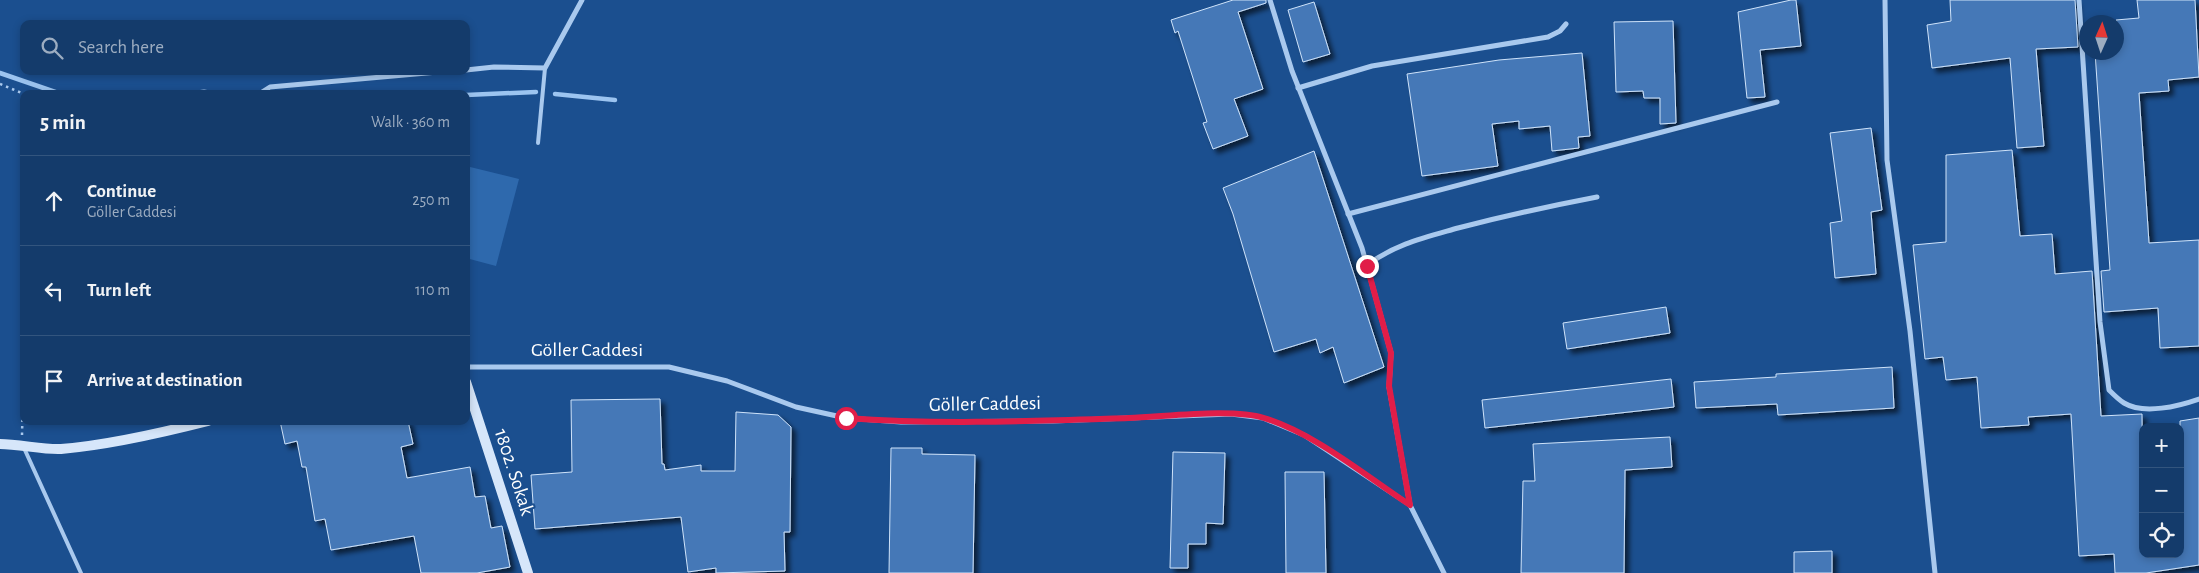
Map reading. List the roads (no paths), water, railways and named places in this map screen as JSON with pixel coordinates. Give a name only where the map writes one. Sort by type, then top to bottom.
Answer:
[{"type":"street","points":[[470,70],[494,67],[546,68],[582,0]]},
{"type":"street","points":[[1270,0],[1298,88],[1367,266],[1391,353],[1389,386],[1410,505]]},
{"type":"street","points":[[1885,0],[1887,160],[1910,331],[1935,573]]},
{"type":"street","points":[[2079,0],[2100,322],[2109,390],[2125,404],[2154,409],[2177,406],[2199,400]]},
{"type":"street","points":[[1298,88],[1372,66],[1548,37],[1560,31],[1566,24]]},
{"type":"street","points":[[265,90],[270,87],[404,75]]},
{"type":"street","points":[[1348,214],[1777,102]]},
{"type":"street","points":[[1367,266],[1387,251],[1418,239],[1504,216],[1597,197]]},
{"type":"street","name":"Göller Caddesi","points":[[470,367],[669,367],[727,381],[796,407],[846,418],[901,422],[1053,421],[1232,414],[1263,418],[1304,435],[1410,505],[1444,573]]},
{"type":"street","name":"1802. Sokak","points":[[470,394],[528,573]]},
{"type":"street","points":[[0,444],[22,444],[60,449],[160,433],[192,425]]},
{"type":"lane","points":[[538,143],[546,68]]},
{"type":"lane","points":[[22,444],[81,573]]},
{"type":"waterway","points":[[0,73],[49,90]]},
{"type":"waterway","points":[[470,95],[536,92]]},
{"type":"waterway","points":[[555,94],[615,100]]}]
